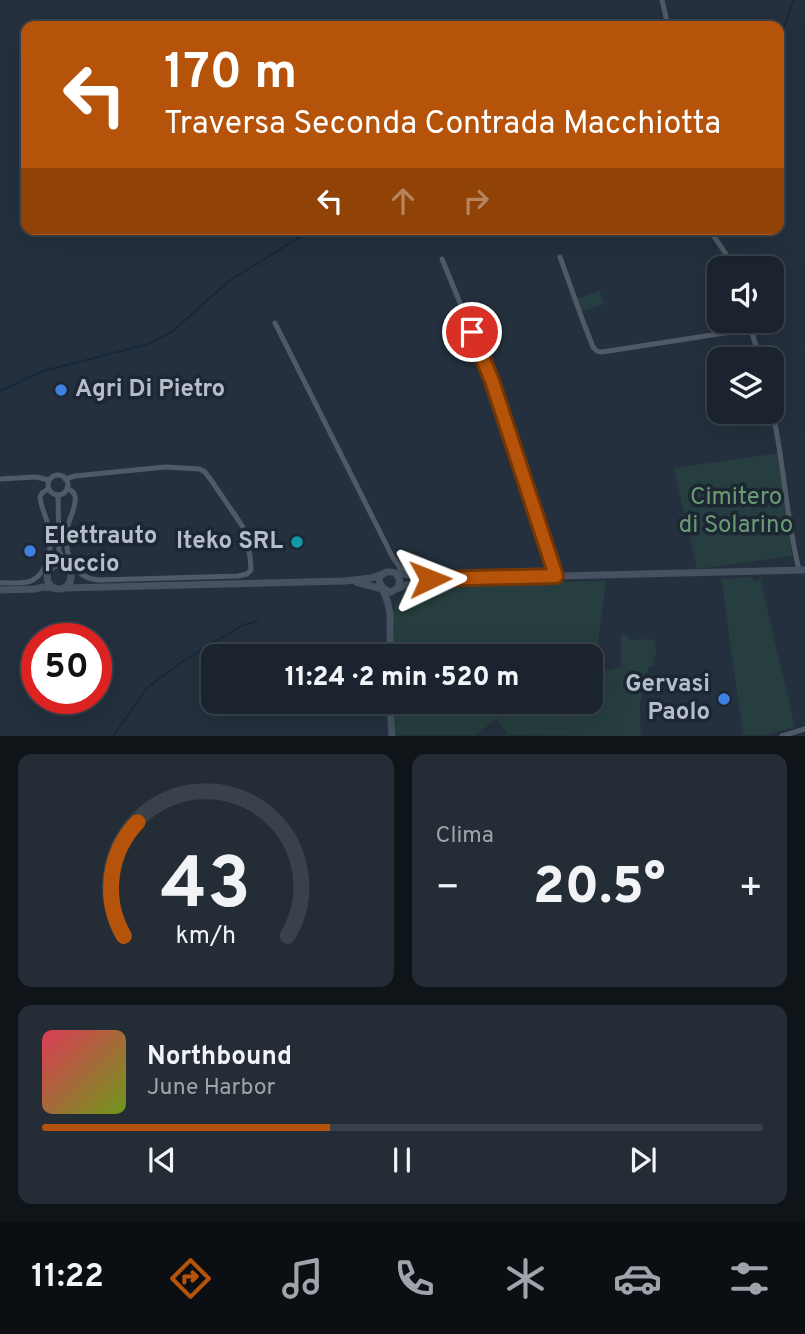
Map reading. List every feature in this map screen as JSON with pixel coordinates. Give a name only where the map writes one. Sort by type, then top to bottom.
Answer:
[{"type":"main road","points":[[26,589],[40,582],[51,570],[64,566],[78,583],[90,588]]},
{"type":"main road","points":[[51,570],[48,579],[53,587]]},
{"type":"main road","points":[[0,590],[345,581],[371,578],[385,573],[399,580],[414,582],[430,579],[802,570]]},
{"type":"main road","points":[[64,588],[69,583],[70,573]]},
{"type":"main road","points":[[385,573],[380,580],[390,614],[390,644]]},
{"type":"main road","points":[[345,581],[391,592],[399,580],[416,577],[430,579]]},
{"type":"main road","points":[[390,614],[399,580]]},
{"type":"main road","points":[[390,714],[390,733]]},
{"type":"street","points":[[662,0],[667,21]]},
{"type":"street","points":[[713,235],[727,256]]},
{"type":"street","points":[[560,257],[597,351],[725,333]]},
{"type":"street","points":[[442,259],[492,381],[556,576]]},
{"type":"street","points":[[275,323],[392,556],[399,580]]},
{"type":"street","points":[[775,424],[791,528],[802,570]]},
{"type":"street","points":[[0,479],[36,477],[49,480],[57,475],[65,479],[165,467],[200,469],[211,480],[243,527],[251,570],[238,576],[86,579],[74,565],[68,551],[67,530],[75,497],[67,488]]},
{"type":"street","points":[[48,489],[54,495],[64,493],[67,488],[65,479]]},
{"type":"street","points":[[0,583],[31,581],[41,572],[48,558],[50,537],[40,497],[48,489],[49,480]]},
{"type":"street","points":[[51,570],[59,550],[58,495]]},
{"type":"street","points":[[59,550],[70,573]]},
{"type":"street","points":[[385,573],[393,564],[392,556]]},
{"type":"street","points":[[782,736],[805,730]]},
{"type":"green space","points":[[600,291],[604,304],[581,312],[576,299]]},
{"type":"green space","name":"Cimitero di Solarino","points":[[779,453],[792,556],[697,569],[674,468]]},
{"type":"green space","points":[[750,577],[753,581],[760,578],[795,727],[766,735],[743,735],[721,579]]},
{"type":"green space","points":[[606,581],[598,644],[394,644],[393,621],[397,600],[412,587]]},
{"type":"green space","points":[[621,634],[627,635],[630,640],[655,641],[654,666],[648,667],[645,674],[646,685],[640,689],[641,736],[508,735],[497,719],[475,735],[396,735],[395,714],[603,714],[603,671],[621,667]]},
{"type":"waterway","points":[[784,27],[793,0]]},
{"type":"waterway","points":[[0,391],[43,371],[149,344],[173,331],[229,281],[303,235]]},
{"type":"waterway","points":[[113,736],[147,688],[180,663],[243,625],[258,621]]},
{"type":"place","name":"Agri Di Pietro","points":[[61,390]]},
{"type":"place","name":"Iteko SRL","points":[[297,542]]},
{"type":"place","name":"Elettrauto Puccio","points":[[30,551]]},
{"type":"place","name":"Gervasi Paolo","points":[[724,699]]},
{"type":"route","points":[[430,579],[556,576],[492,381],[472,332]]}]
